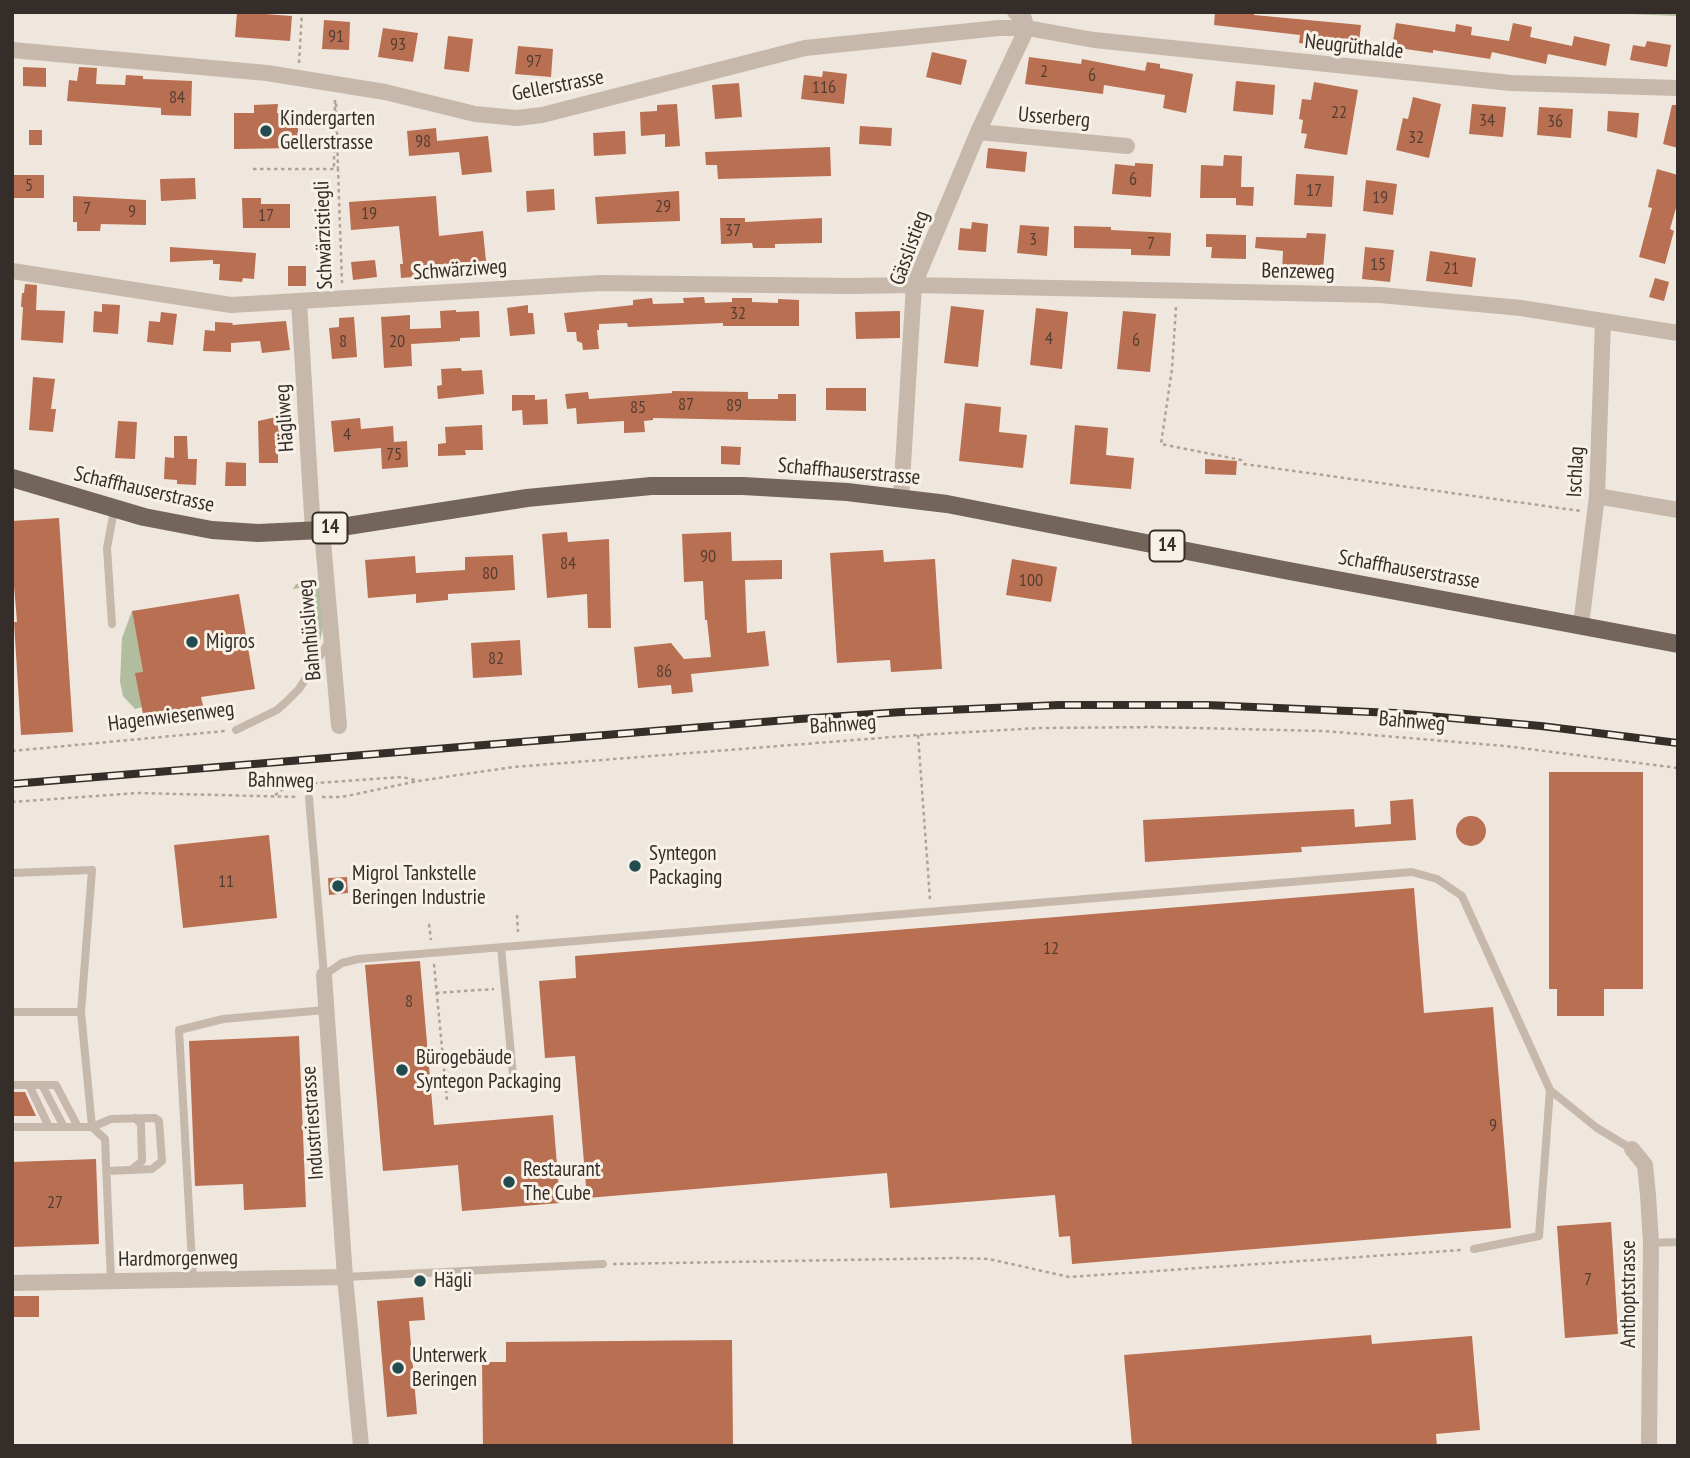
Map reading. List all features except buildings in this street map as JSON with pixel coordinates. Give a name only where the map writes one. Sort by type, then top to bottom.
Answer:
[{"type":"main road","name":"Schaffhauserstrasse","points":[[12,478],[114,510],[212,530],[258,533],[317,530],[527,498],[651,486],[743,486],[901,498],[947,504],[1678,643]]},
{"type":"street","points":[[1015,12],[1023,16],[1027,29]]},
{"type":"street","name":"Gellerstrasse","points":[[12,50],[298,77],[336,91],[475,114],[517,118],[542,115],[805,48],[964,30],[1027,29]]},
{"type":"street","name":"Neugrüthalde","points":[[1027,29],[1094,40],[1511,83],[1678,88]]},
{"type":"street","name":"Gässlistieg","points":[[901,498],[914,285],[978,132],[1027,29]]},
{"type":"street","name":"Usserberg","points":[[978,132],[1127,146]]},
{"type":"street","name":"Schwärziweg","points":[[12,271],[220,304],[299,302],[601,283],[914,285]]},
{"type":"street","name":"Benzeweg","points":[[914,285],[1380,295],[1521,308],[1678,333]]},
{"type":"street","name":"Hägliweg","points":[[299,302],[317,530]]},
{"type":"street","name":"Ischlag","points":[[1581,625],[1597,496],[1603,321]]},
{"type":"street","points":[[1597,496],[1678,510]]},
{"type":"street","name":"Bahnhüsliweg","points":[[317,530],[333,634],[340,726]]},
{"type":"street","name":"Industriestrasse","points":[[324,975],[345,1277],[361,1446]]},
{"type":"street","name":"Anthoptstrasse","points":[[1632,1149],[1645,1165],[1651,1243],[1649,1446]]},
{"type":"street","name":"Hardmorgenweg","points":[[12,1283],[345,1277]]},
{"type":"lane","points":[[112,624],[107,548],[114,510]]},
{"type":"lane","name":"Hagenwiesenweg","points":[[236,730],[272,713],[286,702],[299,689],[333,634]]},
{"type":"lane","name":"Industriestrasse","points":[[309,798],[324,975]]},
{"type":"lane","points":[[12,873],[92,870],[81,1012],[92,1127],[105,1139],[111,1281]]},
{"type":"lane","points":[[324,975],[342,962],[358,959],[1412,873],[1437,878],[1462,896],[1550,1090],[1597,1128],[1632,1149]]},
{"type":"lane","points":[[502,947],[514,1086]]},
{"type":"lane","points":[[192,1280],[179,1030],[223,1020],[325,1010]]},
{"type":"lane","points":[[12,1012],[81,1012]]},
{"type":"lane","points":[[29,1085],[49,1127]]},
{"type":"lane","points":[[42,1085],[64,1127]]},
{"type":"lane","points":[[12,1086],[56,1085],[78,1127]]},
{"type":"lane","points":[[1474,1249],[1539,1236],[1550,1090]]},
{"type":"lane","points":[[131,1170],[142,1161],[141,1124],[135,1118]]},
{"type":"lane","points":[[12,1127],[92,1127],[111,1119],[135,1118],[155,1118],[159,1121],[162,1161],[152,1169],[106,1171]]},
{"type":"lane","points":[[1651,1243],[1678,1242]]},
{"type":"lane","points":[[345,1277],[603,1264]]},
{"type":"path","points":[[298,77],[302,12]]},
{"type":"path","points":[[336,91],[338,169]]},
{"type":"path","name":"Schwärzistiegli","points":[[253,169],[338,169],[342,299]]},
{"type":"path","points":[[1178,290],[1172,369],[1161,444],[1241,460],[1244,464],[1595,513]]},
{"type":"path","name":"Bahnweg","points":[[12,803],[137,793],[342,797],[418,781],[513,767],[918,735],[1052,728],[1324,731],[1505,746],[1678,768]]},
{"type":"path","name":"Hagenwiesenweg","points":[[12,751],[236,730]]},
{"type":"path","points":[[918,735],[931,912]]},
{"type":"path","points":[[274,796],[289,785],[402,777],[418,781]]},
{"type":"path","points":[[517,915],[518,946]]},
{"type":"path","points":[[429,924],[447,1100]]},
{"type":"path","points":[[436,993],[505,988]]},
{"type":"path","points":[[603,1264],[958,1258],[989,1259],[1069,1277],[1474,1249]]},
{"type":"green space","points":[[1578,12],[1678,12],[1678,16]]},
{"type":"green space","points":[[296,584],[320,584],[323,628],[319,644],[314,650],[308,651],[303,646],[316,643],[306,587],[293,589]]},
{"type":"green space","points":[[132,611],[143,672],[142,707],[135,709],[123,696],[120,682],[122,638]]},
{"type":"railway","points":[[12,784],[799,719],[1059,705],[1207,705],[1395,713],[1541,726],[1678,743]]},
{"type":"place","name":"Kindergarten Gellerstrasse","points":[[266,131]]},
{"type":"place","name":"Migros","points":[[192,642]]},
{"type":"place","name":"Syntegon Packaging","points":[[635,866]]},
{"type":"place","name":"Migrol Tankstelle Beringen Industrie","points":[[338,886]]},
{"type":"place","name":"Bürogebäude Syntegon Packaging","points":[[402,1070]]},
{"type":"place","name":"Restaurant The Cube","points":[[509,1182]]},
{"type":"place","name":"Hägli","points":[[420,1281]]},
{"type":"place","name":"Unterwerk Beringen","points":[[398,1368]]}]
